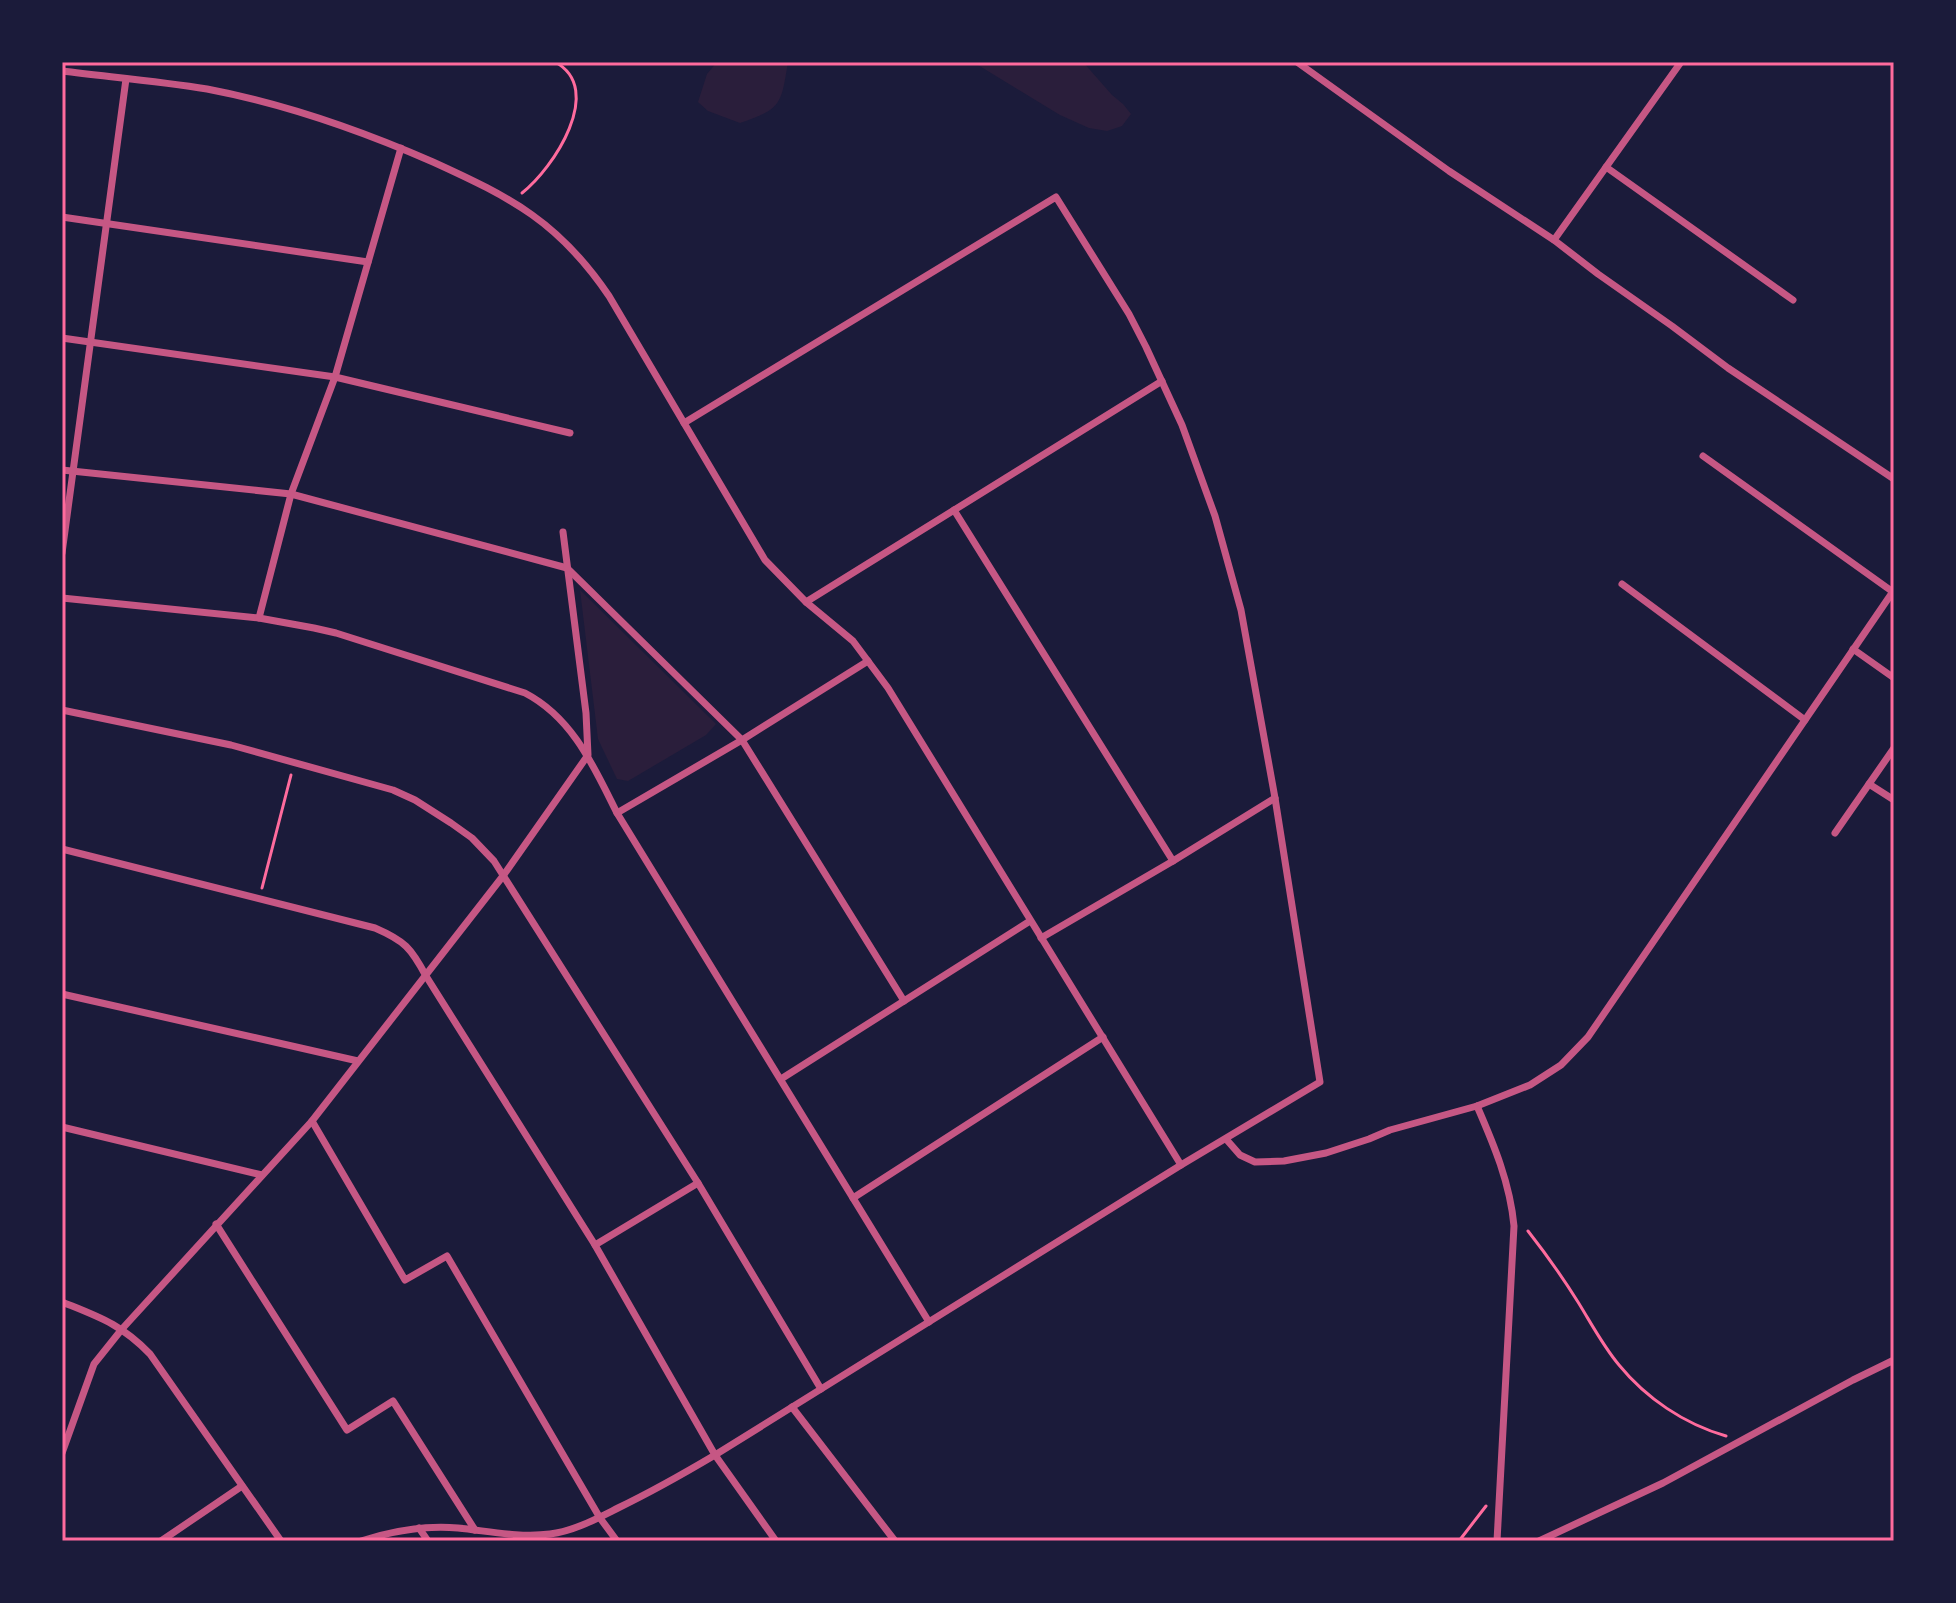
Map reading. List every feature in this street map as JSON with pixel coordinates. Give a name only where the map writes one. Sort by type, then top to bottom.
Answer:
[{"type":"street","points":[[1297,62],[1449,171],[1554,240],[1728,368],[1894,479]]},
{"type":"street","points":[[1554,240],[1681,62]]},
{"type":"street","points":[[62,71],[178,85],[250,98],[334,122],[478,183],[512,201],[565,241],[597,278],[765,560],[806,602],[853,641],[888,688],[1181,1165]]},
{"type":"street","points":[[62,553],[126,79]]},
{"type":"street","points":[[259,618],[291,494],[335,377],[401,148]]},
{"type":"street","points":[[1606,167],[1793,300]]},
{"type":"street","points":[[361,1541],[398,1531],[438,1527],[532,1536],[570,1530],[600,1518],[715,1455],[1320,1082],[1275,798],[1241,610],[1229,563],[1199,470],[1162,381],[1129,314],[1056,197],[684,423]]},
{"type":"street","points":[[62,217],[368,262]]},
{"type":"street","points":[[62,338],[335,377],[570,433]]},
{"type":"street","points":[[806,602],[1162,381]]},
{"type":"street","points":[[1226,1139],[1240,1155],[1262,1162],[1326,1153],[1390,1130],[1477,1106],[1530,1085],[1561,1065],[1588,1037],[1893,591],[1703,456]]},
{"type":"street","points":[[62,470],[291,494],[567,568],[742,740],[904,1001]]},
{"type":"street","points":[[954,510],[1173,861]]},
{"type":"street","points":[[62,1453],[94,1364],[216,1224],[312,1121],[503,876],[588,755],[586,713],[563,532]]},
{"type":"street","points":[[1622,584],[1805,720]]},
{"type":"street","points":[[62,598],[259,618],[336,633],[525,693],[559,717],[588,755],[617,813],[929,1322]]},
{"type":"street","points":[[1853,649],[1894,678]]},
{"type":"street","points":[[617,813],[868,661]]},
{"type":"street","points":[[62,710],[231,745],[372,783],[415,800],[472,838],[494,861],[698,1183],[821,1389]]},
{"type":"street","points":[[1835,833],[1894,748]]},
{"type":"street","points":[[1869,784],[1894,800]]},
{"type":"street","points":[[1041,938],[1275,798]]},
{"type":"street","points":[[62,849],[375,928],[413,952],[595,1245],[715,1455],[776,1541]]},
{"type":"street","points":[[781,1079],[1030,921]]},
{"type":"street","points":[[62,994],[358,1061]]},
{"type":"street","points":[[853,1198],[1103,1037]]},
{"type":"street","points":[[1477,1106],[1508,1187],[1514,1240],[1497,1541]]},
{"type":"street","points":[[312,1121],[405,1280],[447,1256],[600,1518],[617,1541]]},
{"type":"street","points":[[62,1127],[262,1175]]},
{"type":"street","points":[[595,1245],[698,1183]]},
{"type":"street","points":[[216,1224],[347,1430],[393,1401],[475,1530]]},
{"type":"street","points":[[62,1302],[122,1329],[150,1354],[281,1541]]},
{"type":"street","points":[[1539,1541],[1663,1483],[1894,1360]]},
{"type":"street","points":[[792,1407],[895,1541]]},
{"type":"street","points":[[161,1541],[242,1486]]},
{"type":"street","points":[[419,1528],[428,1541]]},
{"type":"path","points":[[512,201],[554,158],[571,122],[577,98],[575,81],[564,67],[555,62]]},
{"type":"path","points":[[260,899],[294,762]]},
{"type":"path","points":[[1512,1212],[1553,1265],[1607,1350],[1632,1379],[1681,1417],[1741,1441]]},
{"type":"path","points":[[1459,1541],[1500,1492]]},
{"type":"shaded area","points":[[717,62],[788,62],[777,103],[772,109],[740,123],[708,111],[698,102],[707,74]]},
{"type":"shaded area","points":[[973,62],[1083,62],[1131,114],[1122,126],[1107,131],[1089,128],[1060,115]]},
{"type":"shaded area","points":[[580,590],[716,724],[706,735],[628,781],[617,779],[598,739]]}]
